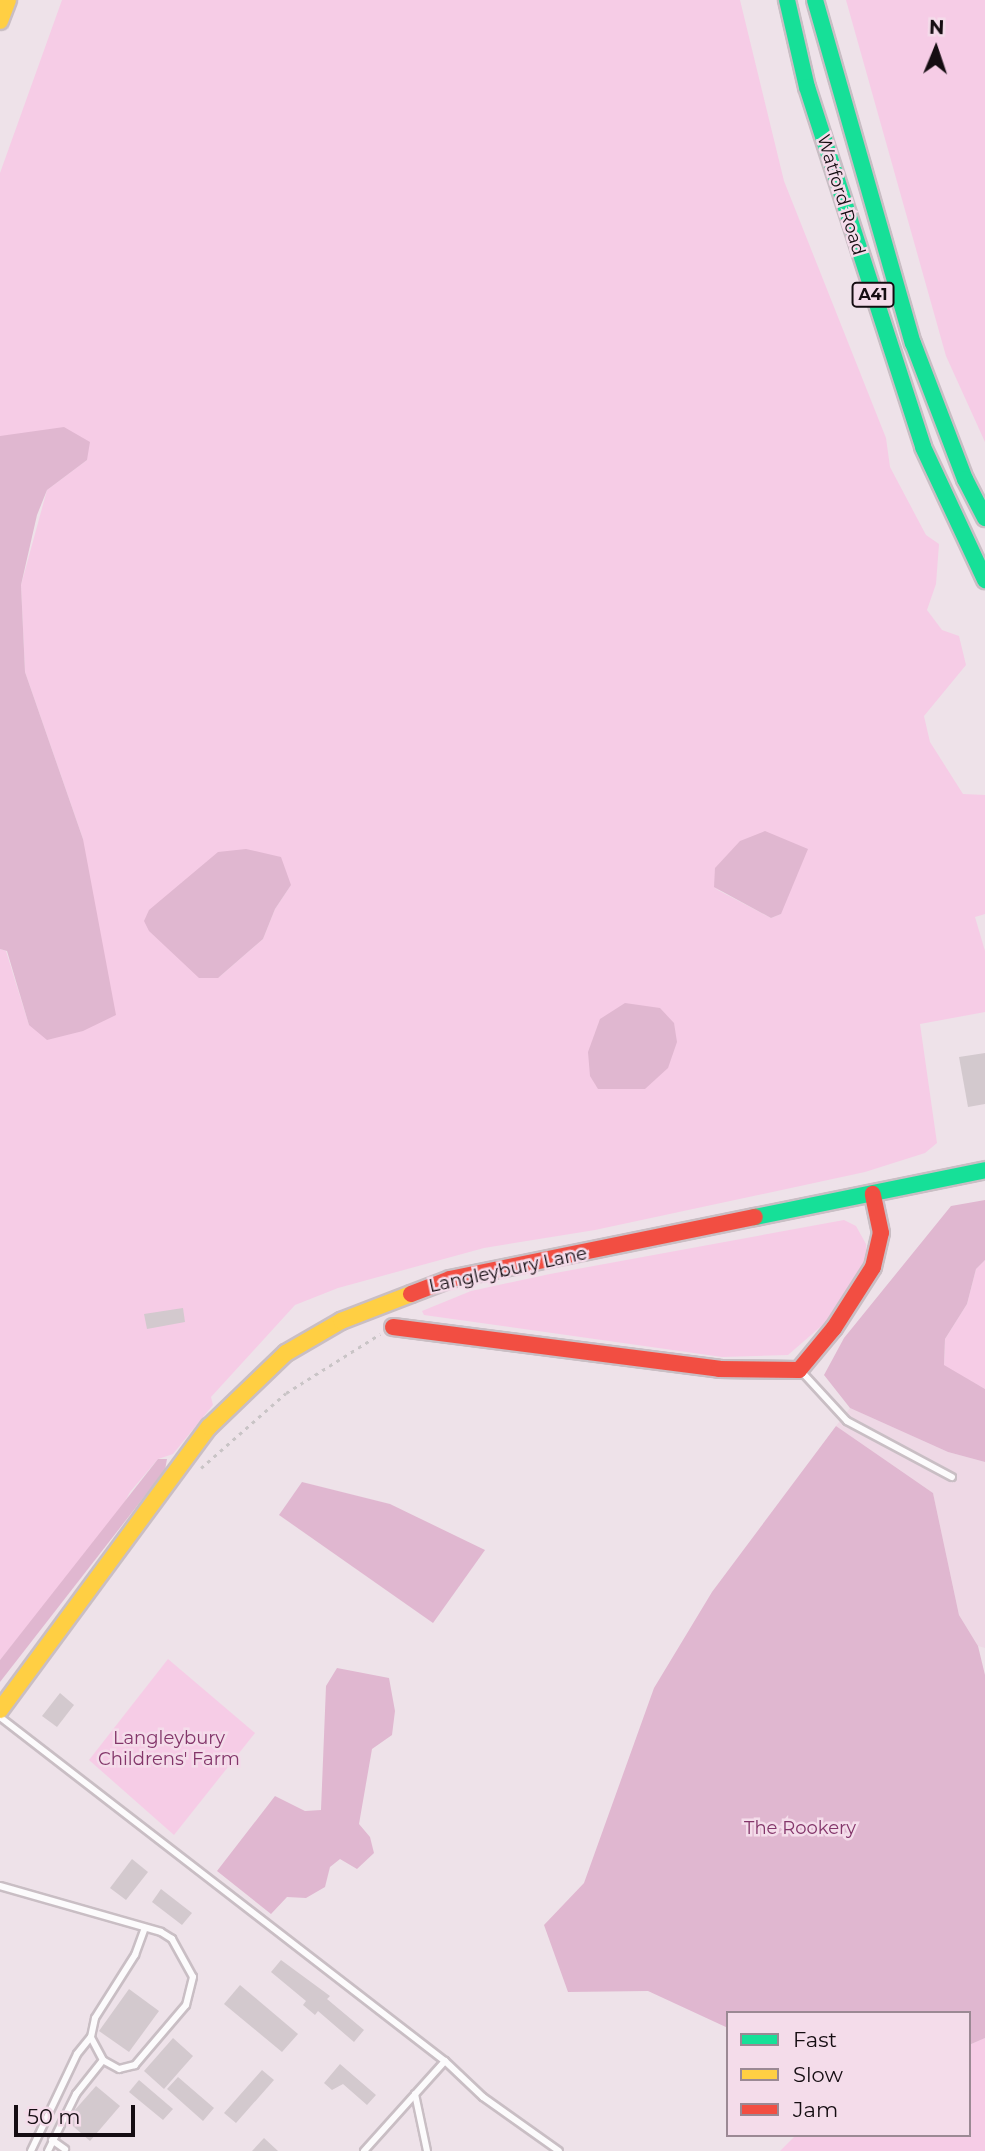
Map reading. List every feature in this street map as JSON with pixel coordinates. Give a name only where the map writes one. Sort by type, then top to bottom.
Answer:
[{"type":"main road","points":[[0,21],[8,0]]},
{"type":"main road","name":"Watford Road","points":[[787,0],[807,87],[923,447],[985,580]]},
{"type":"main road","name":"Watford Road","points":[[815,0],[913,344],[965,479],[985,518]]},
{"type":"main road","name":"Langleybury Lane","points":[[0,1710],[209,1427],[286,1353],[341,1321],[450,1279],[985,1170]]},
{"type":"main road","points":[[393,1327],[554,1340],[719,1369],[799,1370],[834,1328],[877,1258],[881,1233],[873,1194]]},
{"type":"lane","points":[[799,1370],[847,1421],[952,1477]]},
{"type":"lane","points":[[0,1717],[445,2061],[483,2097],[559,2151]]},
{"type":"lane","points":[[0,1886],[145,1928],[172,1939],[193,1977],[186,2005],[135,2065],[119,2069],[103,2060],[91,2037]]},
{"type":"lane","points":[[31,2151],[77,2054],[91,2037],[95,2018],[135,1955],[145,1928]]},
{"type":"lane","points":[[48,2151],[76,2094],[103,2060]]},
{"type":"lane","points":[[364,2151],[445,2061]]},
{"type":"lane","points":[[415,2094],[427,2151]]},
{"type":"lane","points":[[52,2140],[65,2149]]},
{"type":"path","points":[[197,1472],[278,1399],[393,1327]]},
{"type":"shaded area","points":[[850,1408],[948,1452],[985,1462],[985,1648],[978,1646],[959,1615],[933,1493],[836,1426]]},
{"type":"green space","points":[[62,0],[740,0],[784,181],[886,438],[890,467],[926,535],[939,544],[936,584],[927,610],[942,630],[959,636],[966,665],[924,716],[930,742],[963,794],[985,795],[985,914],[975,917],[985,951],[985,1012],[920,1024],[937,1143],[925,1153],[865,1172],[595,1230],[484,1248],[338,1288],[295,1305],[211,1397],[213,1405],[173,1454],[158,1459],[130,1492],[119,1513],[0,1660],[0,949],[6,951],[29,1025],[83,839],[25,672],[21,585],[47,490],[87,460],[0,436],[0,173]],"holes":[[[291,885],[275,909],[263,939],[218,978]],[[714,888],[781,914],[771,918]]]},
{"type":"green space","points":[[846,0],[985,0],[985,442],[946,356]]},
{"type":"green space","points":[[64,427],[90,442],[87,460],[47,490],[37,515],[21,585],[25,672],[83,839],[116,1015],[83,1031],[47,1040],[29,1025],[7,951],[0,949],[0,436]]},
{"type":"green space","points":[[765,831],[808,849],[781,914],[771,918],[714,887],[715,868],[740,841]]},
{"type":"green space","points":[[246,849],[281,857],[291,885],[275,909],[263,939],[218,978],[199,978],[149,931],[144,921],[149,910],[218,852]]},
{"type":"green space","points":[[625,1003],[660,1008],[674,1023],[677,1042],[668,1068],[645,1089],[598,1089],[590,1076],[588,1052],[600,1019]]},
{"type":"green space","points":[[985,1200],[985,1260],[976,1269],[967,1304],[945,1339],[944,1365],[985,1389],[985,1462],[948,1452],[850,1408],[824,1375],[844,1338],[951,1206]]},
{"type":"green space","points":[[844,1220],[856,1226],[866,1244],[867,1258],[826,1322],[788,1355],[722,1357],[424,1315],[422,1311],[471,1291]]},
{"type":"green space","points":[[985,1260],[985,1389],[944,1366],[945,1339],[967,1304],[976,1269]]},
{"type":"green space","name":"The Rookery","points":[[836,1426],[933,1493],[959,1615],[978,1646],[985,1675],[985,2038],[971,2044],[971,2011],[726,2011],[726,2027],[648,1991],[568,1992],[544,1925],[584,1883],[654,1688],[712,1592]]},
{"type":"green space","points":[[158,1459],[167,1459],[165,1470],[0,1682],[0,1660]]},
{"type":"green space","points":[[302,1482],[390,1504],[485,1550],[433,1623],[279,1515]]},
{"type":"green space","name":"Langleybury Childrens' Farm","points":[[168,1659],[255,1733],[174,1835],[89,1760]]},
{"type":"green space","points":[[337,1668],[389,1678],[395,1711],[392,1735],[372,1749],[359,1824],[370,1837],[374,1853],[357,1869],[340,1859],[330,1867],[325,1887],[306,1898],[287,1897],[271,1914],[217,1871],[275,1796],[305,1811],[321,1810],[326,1686]]},
{"type":"green space","points":[[985,2038],[985,2151],[780,2151],[794,2137],[971,2137],[971,2044]]},
{"type":"building","points":[[985,1053],[985,1104],[968,1107],[959,1057]]},
{"type":"building","points":[[183,1308],[185,1322],[147,1329],[144,1314]]},
{"type":"building","points":[[60,1693],[74,1705],[57,1727],[42,1716]]},
{"type":"building","points":[[132,1859],[148,1872],[126,1900],[110,1888]]},
{"type":"building","points":[[161,1889],[192,1913],[182,1925],[152,1902]]},
{"type":"building","points":[[281,1960],[330,1996],[327,1999],[364,2030],[354,2042],[318,2011],[315,2015],[303,2005],[306,2001],[271,1972]]},
{"type":"building","points":[[240,1985],[298,2034],[282,2052],[224,2004]]},
{"type":"building","points":[[129,1989],[159,2011],[129,2052],[99,2031]]},
{"type":"building","points":[[173,2038],[193,2056],[164,2089],[144,2071]]},
{"type":"building","points":[[340,2064],[376,2095],[367,2105],[343,2084],[332,2090],[324,2083]]},
{"type":"building","points":[[262,2070],[274,2080],[236,2123],[224,2113]]},
{"type":"building","points":[[178,2077],[214,2108],[203,2121],[167,2089]]},
{"type":"building","points":[[139,2080],[173,2109],[163,2120],[129,2092]]},
{"type":"building","points":[[96,2086],[120,2106],[90,2141],[66,2120]]},
{"type":"building","points":[[264,2138],[278,2151],[252,2151]]},
{"type":"traffic: fast","points":[[787,0],[807,87],[923,447],[985,580]]},
{"type":"traffic: fast","points":[[815,0],[913,343],[965,479],[985,518]]},
{"type":"traffic: fast","points":[[755,1217],[985,1170]]},
{"type":"traffic: slow","points":[[0,21],[8,0]]},
{"type":"traffic: slow","points":[[0,1710],[209,1427],[286,1353],[341,1321],[411,1294]]},
{"type":"traffic: jam","points":[[393,1327],[719,1369],[799,1370],[834,1328],[873,1267],[881,1233],[873,1194]]},
{"type":"traffic: jam","points":[[411,1294],[450,1279],[755,1217]]}]
